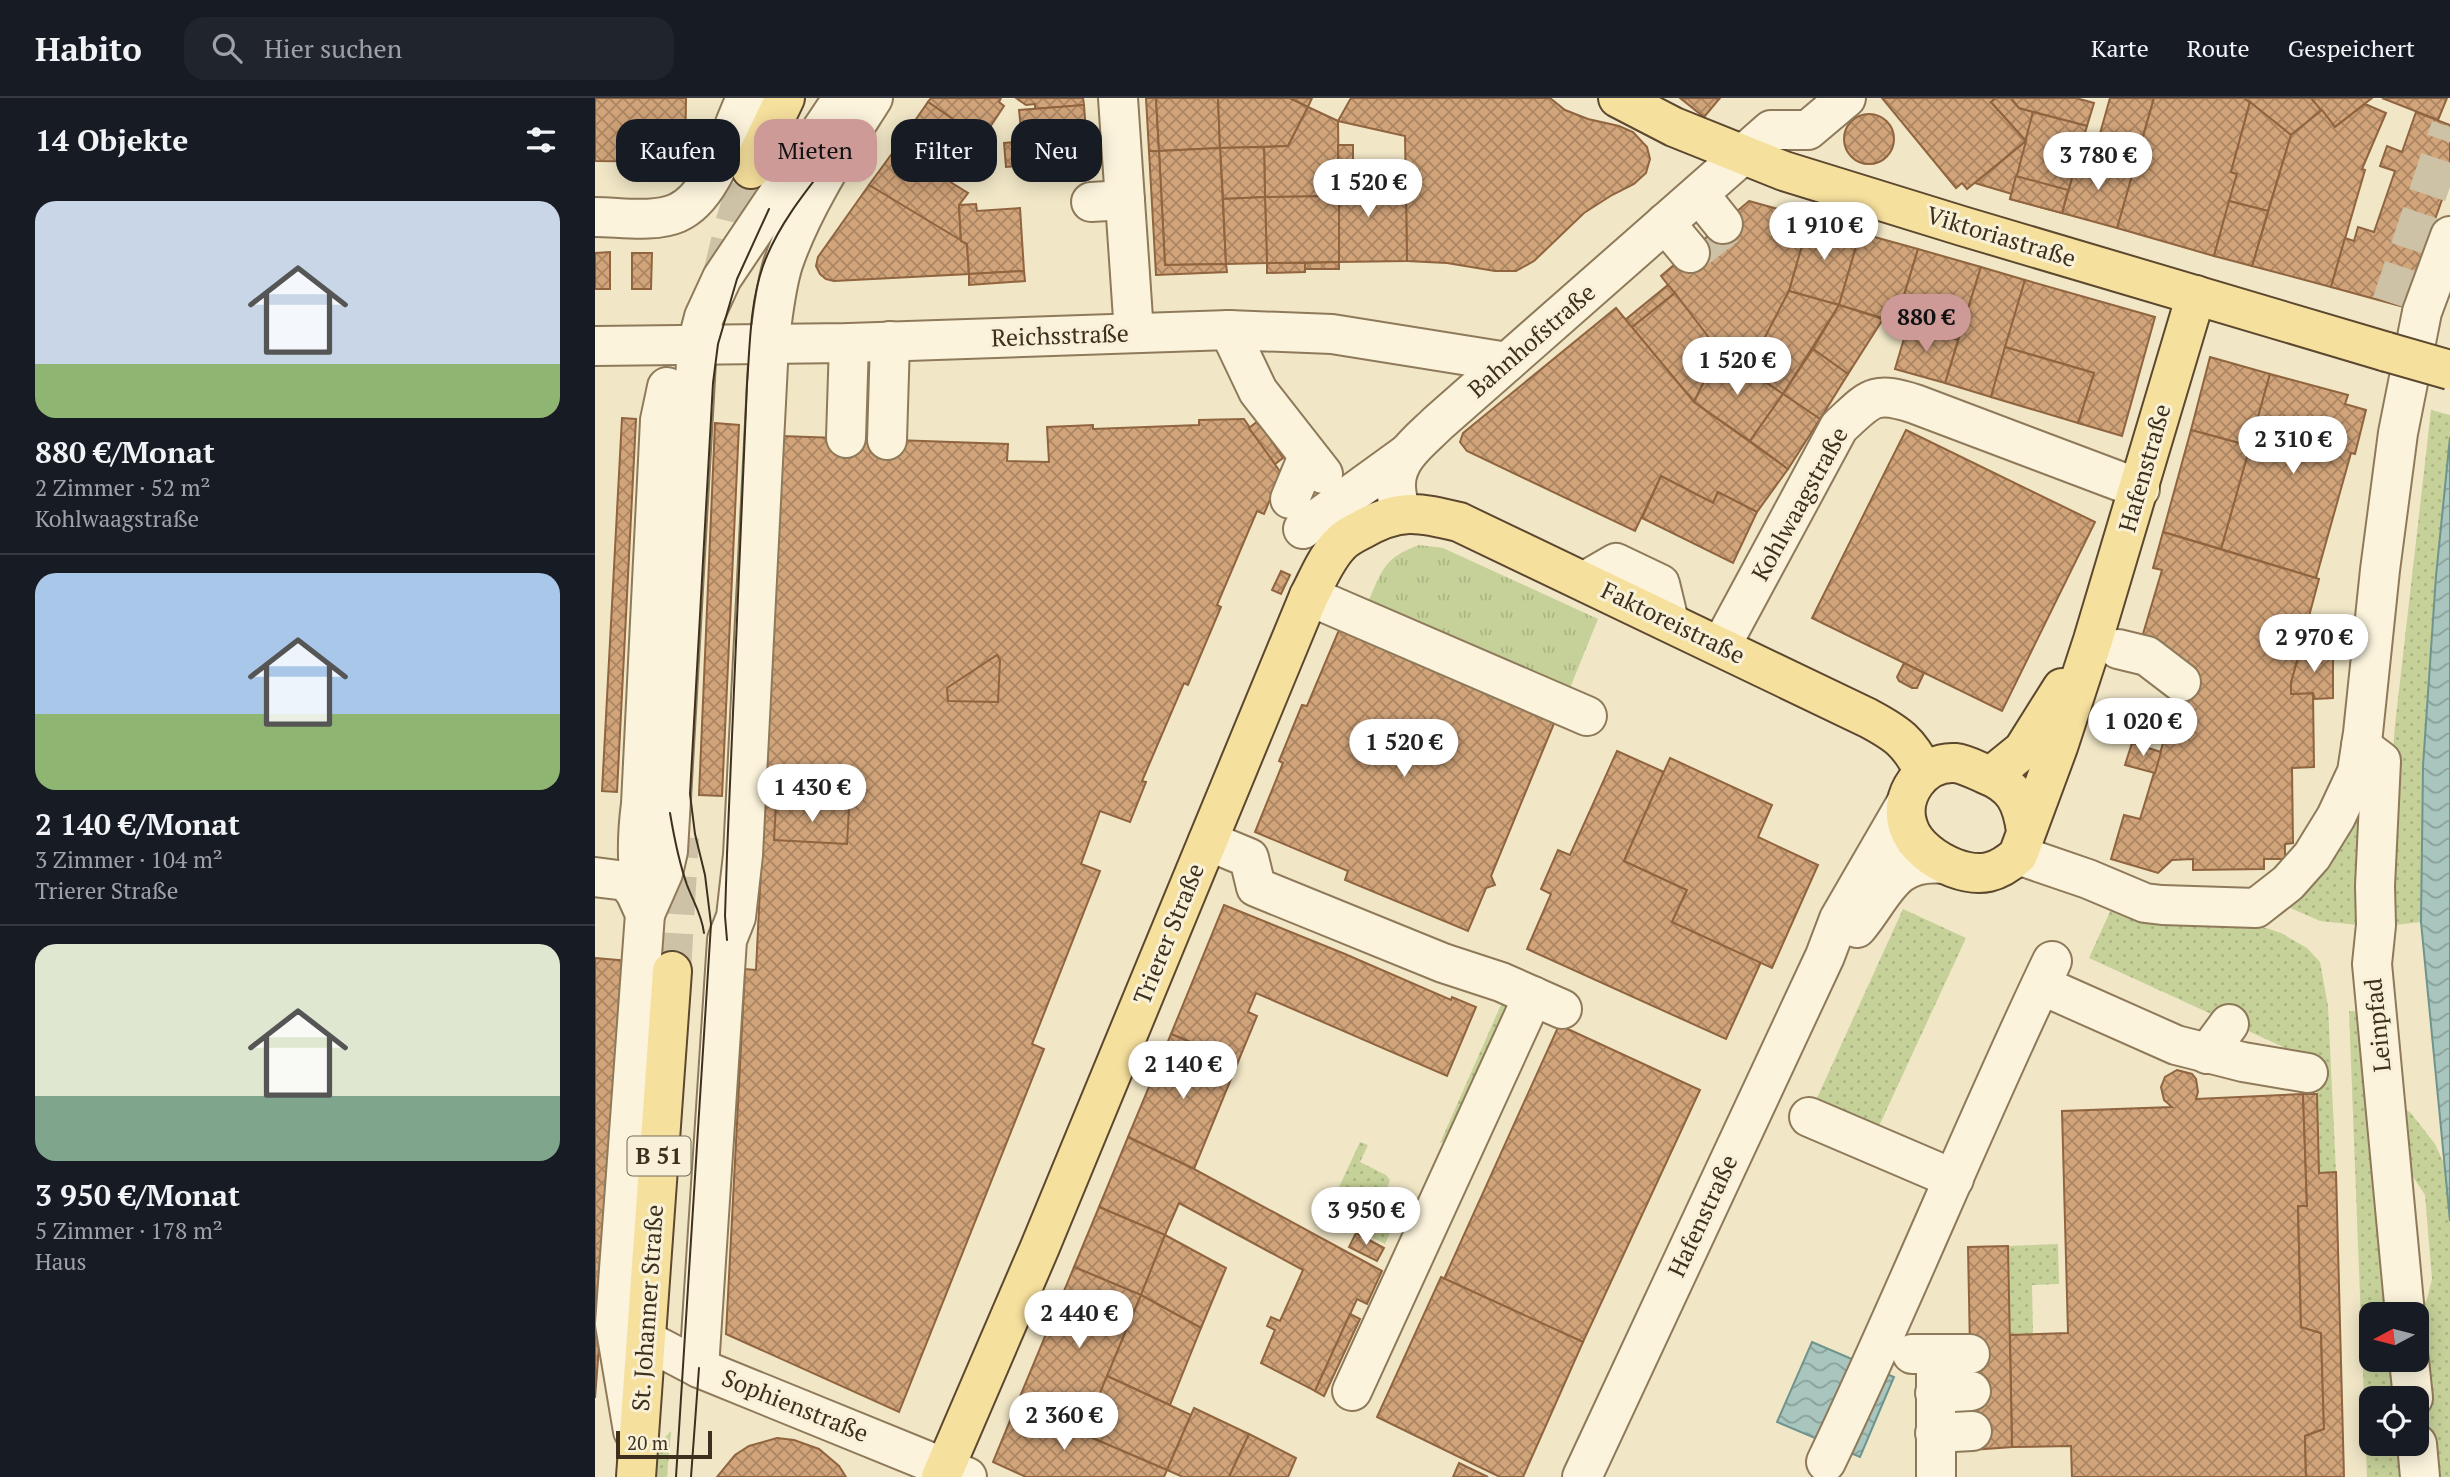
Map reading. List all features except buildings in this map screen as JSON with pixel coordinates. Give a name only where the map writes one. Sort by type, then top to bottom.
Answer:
[{"type":"main road","points":[[751,169],[785,98]]},
{"type":"main road","name":"Viktoriastraße","points":[[1618,98],[1674,127],[1743,156],[1962,226],[2450,370]]},
{"type":"main road","name":"Hafenstraße","points":[[2022,843],[2058,747],[2106,644],[2140,489],[2196,295]]},
{"type":"main road","name":"Trierer Straße","points":[[945,1475],[1317,580],[1338,545],[1374,522],[1346,490]]},
{"type":"main road","name":"Faktoreistraße","points":[[1346,490],[1459,522],[1721,646],[1890,730],[1913,749],[1924,772]]},
{"type":"main road","name":"Hafenstraße","points":[[1991,776],[2023,750],[2106,644]]},
{"type":"main road","points":[[1954,763],[1991,776],[2010,789],[2023,807],[2022,843],[2004,867],[1985,873],[1965,872],[1944,864],[1925,851],[1907,826],[1905,805],[1911,787],[1924,772],[1939,765],[1954,763]]},
{"type":"main road","name":"St. Johanner Straße","points":[[636,1467],[621,1327],[672,971]]},
{"type":"street","points":[[595,217],[658,217],[676,214],[690,206],[707,187],[746,98]]},
{"type":"street","points":[[645,914],[663,873],[667,851],[696,352],[704,317],[722,278],[843,98]]},
{"type":"street","points":[[699,1368],[727,940],[736,917],[742,866],[769,344],[777,286],[790,246],[822,181],[873,98]]},
{"type":"street","points":[[1118,98],[1108,201],[1134,333]]},
{"type":"street","name":"Bahnhofstraße","points":[[1408,453],[1399,469],[1395,485],[1346,490],[1296,514],[1346,490],[1408,453],[1507,362],[1771,130],[1808,130],[1846,98]]},
{"type":"street","points":[[1677,213],[1701,243],[1677,213]]},
{"type":"street","points":[[2022,843],[2088,879],[2145,903],[2162,905],[2256,908],[2288,883],[2312,856],[2336,817],[2357,772],[2398,433],[2423,312],[2450,236]]},
{"type":"street","points":[[1229,330],[1258,391],[1273,434],[1346,490]]},
{"type":"street","name":"Reichsstraße","points":[[595,346],[696,352],[769,344],[1229,330],[1332,334],[1507,362]]},
{"type":"street","points":[[887,440],[890,341]]},
{"type":"street","points":[[846,438],[849,343]]},
{"type":"street","points":[[621,1327],[645,914],[637,870],[637,834],[641,804],[660,420],[667,387],[696,352]]},
{"type":"street","name":"Kohlwaagstraße","points":[[1721,646],[1839,427],[1870,399],[1893,397],[1915,404],[2140,489]]},
{"type":"street","points":[[1317,580],[1587,716]]},
{"type":"street","points":[[2106,644],[2147,656],[2181,682]]},
{"type":"street","name":"Leinpfad","points":[[2361,746],[2381,761],[2375,886],[2377,925],[2372,964],[2404,1302]]},
{"type":"street","name":"Hafenstraße","points":[[1582,1477],[1825,956],[1839,919],[1905,805]]},
{"type":"street","points":[[1208,841],[1248,858],[1256,887],[1443,963],[1548,1002],[1352,1391]]},
{"type":"street","name":"Hafenstraße","points":[[1825,956],[1858,927],[1895,877],[1913,865],[1928,862],[1944,864]]},
{"type":"street","points":[[595,877],[626,881],[635,892],[645,914]]},
{"type":"street","points":[[1826,1462],[1878,1354],[1954,1179],[2056,982],[2176,1045],[2250,1064],[2308,1073]]},
{"type":"street","points":[[2207,1054],[2229,1024]]},
{"type":"street","points":[[1809,1117],[1954,1179]]},
{"type":"street","name":"Sophienstraße","points":[[621,1327],[699,1368],[945,1475]]},
{"type":"street","points":[[1878,1354],[1953,1354],[1953,1432],[1936,1477]]},
{"type":"street","points":[[2418,1456],[2420,1477]]},
{"type":"green space","points":[[2431,410],[2450,415],[2450,437],[2428,679],[2421,922],[2386,926],[2390,784],[2395,725]]},
{"type":"green space","points":[[1419,545],[1443,548],[1598,619],[1568,693],[1366,606],[1380,575],[1390,561]]},
{"type":"green space","points":[[2361,801],[2367,926],[2320,921],[2288,907]]},
{"type":"green space","points":[[2113,905],[2263,927],[2281,933],[2307,948],[2320,962],[2328,1006],[2336,1172],[2319,1173],[2316,1062],[2089,958]]},
{"type":"green space","points":[[1903,909],[1966,938],[1879,1126],[1817,1098]]},
{"type":"green space","points":[[1504,1003],[1510,1007],[1451,1140],[1440,1143],[1500,1007]]},
{"type":"green space","points":[[2349,1011],[2361,1011],[2418,1302],[2360,1302]]},
{"type":"green space","points":[[2399,1107],[2410,1112],[2435,1144],[2446,1168],[2450,1221],[2450,1477],[2367,1477],[2366,1456],[2429,1456],[2429,1386],[2363,1386],[2363,1372],[2429,1372],[2429,1302],[2425,1302],[2432,1279],[2425,1195],[2404,1163]]},
{"type":"green space","points":[[1360,1142],[1368,1145],[1360,1162],[1386,1175],[1390,1180],[1383,1199],[1401,1208],[1385,1244],[1337,1219],[1344,1206],[1333,1200]]},
{"type":"green space","points":[[2058,1244],[2059,1284],[2032,1285],[2033,1334],[2010,1335],[2008,1246]]},
{"type":"green space","points":[[671,1431],[667,1477],[656,1477],[659,1444]]},
{"type":"water","points":[[2450,437],[2450,1221],[2421,922],[2423,766],[2436,576]]},
{"type":"water","points":[[1812,1342],[1894,1377],[1860,1457],[1777,1422]]},
{"type":"tunnel","points":[[2391,303],[2450,127]]},
{"type":"tunnel","points":[[721,278],[751,169]]},
{"type":"tunnel","points":[[1710,236],[1723,253]]},
{"type":"tunnel","points":[[672,971],[680,837]]},
{"type":"tram line","points":[[727,940],[727,854],[747,384],[753,309],[770,248],[813,182]]},
{"type":"tram line","points":[[676,1477],[711,924],[690,794],[713,383],[718,344],[737,279],[769,209]]},
{"type":"tram line","points":[[670,813],[687,885],[704,933]]},
{"type":"tram line","points":[[691,1477],[699,1368]]}]
